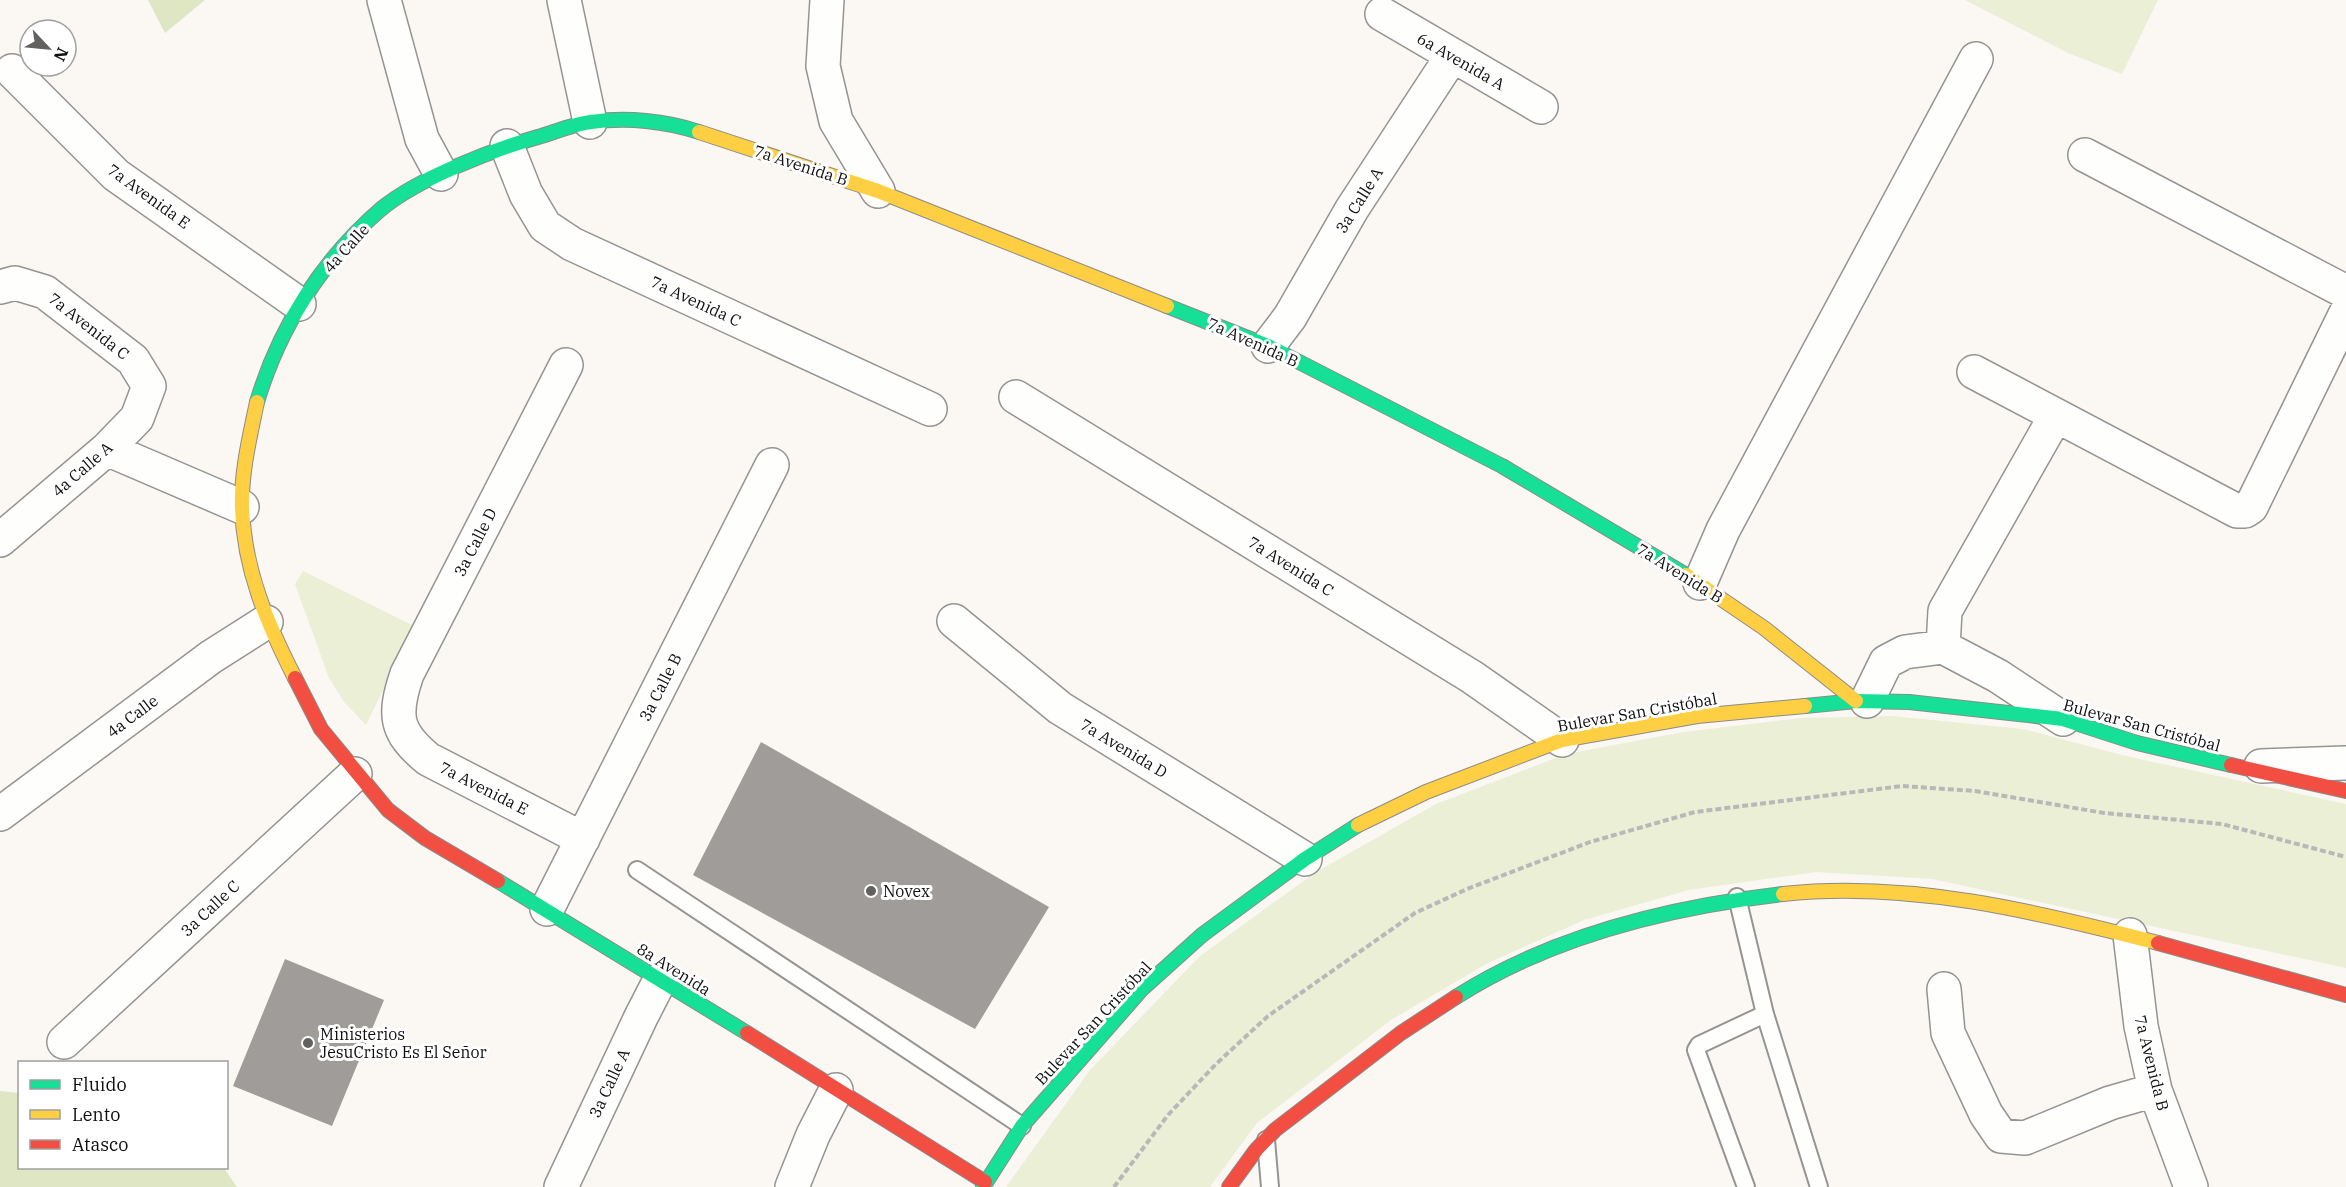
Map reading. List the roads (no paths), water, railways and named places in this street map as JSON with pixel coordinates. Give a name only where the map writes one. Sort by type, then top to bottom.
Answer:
[{"type":"street","points":[[384,0],[422,139],[441,174]]},
{"type":"street","points":[[564,0],[590,122]]},
{"type":"street","points":[[827,0],[823,66],[836,122],[878,191]]},
{"type":"street","name":"6a Avenida A","points":[[1382,14],[1541,107]]},
{"type":"street","name":"3a Calle A","points":[[1269,346],[1290,317],[1352,208],[1452,56]]},
{"type":"street","points":[[1700,584],[1724,530],[1976,59]]},
{"type":"street","name":"7a Avenida E","points":[[12,71],[116,175],[299,304]]},
{"type":"street","name":"7a Avenida B","points":[[590,122],[639,120],[685,128],[878,191],[1269,346],[1502,466],[1700,584],[1764,628],[1861,701]]},
{"type":"street","name":"4a Calle","points":[[356,774],[321,729],[266,622],[250,566],[242,507],[246,455],[257,401],[272,354],[299,304],[344,245],[383,208],[441,174],[507,146],[590,122]]},
{"type":"street","name":"7a Avenida C","points":[[507,146],[526,194],[545,226],[572,244],[930,409]]},
{"type":"street","points":[[2085,155],[2346,292]]},
{"type":"street","name":"7a Avenida C","points":[[8,285],[45,292],[133,360],[148,386]]},
{"type":"street","points":[[1974,372],[2055,417],[2237,511],[2245,512],[2251,507],[2346,312]]},
{"type":"street","name":"3a Calle D","points":[[399,723],[398,699],[407,674],[566,364]]},
{"type":"street","name":"4a Calle A","points":[[0,540],[107,449],[137,418],[148,386]]},
{"type":"street","name":"7a Avenida C","points":[[1016,398],[1462,671],[1562,740]]},
{"type":"street","points":[[1943,646],[1945,611],[2055,417]]},
{"type":"street","points":[[107,449],[242,507]]},
{"type":"street","name":"3a Calle B","points":[[547,909],[772,465]]},
{"type":"street","name":"7a Avenida D","points":[[954,621],[1060,708],[1305,859]]},
{"type":"street","name":"4a Calle","points":[[0,814],[211,657],[266,622]]},
{"type":"street","points":[[1861,701],[1886,662],[1905,652],[1943,646],[1998,676],[2063,719]]},
{"type":"street","name":"Bulevar San Cristóbal","points":[[984,1184],[1022,1126],[1142,989],[1202,935],[1305,859],[1365,820],[1426,792],[1562,740],[1697,716],[1861,701],[1909,702],[2063,719],[2137,742],[2346,791]]},
{"type":"street","name":"7a Avenida E","points":[[399,723],[408,743],[428,759],[583,840]]},
{"type":"street","points":[[2239,767],[2346,763]]},
{"type":"street","name":"8a Avenida","points":[[356,774],[388,810],[425,838],[547,909],[984,1184]]},
{"type":"street","name":"3a Calle C","points":[[64,1042],[356,774]]},
{"type":"street","points":[[1229,1187],[1266,1138],[1352,1068],[1433,1011],[1511,966],[1606,930],[1737,897],[1845,892],[1934,897],[2130,935],[2346,994]]},
{"type":"street","name":"7a Avenida B","points":[[2130,935],[2141,1026],[2155,1090],[2191,1187]]},
{"type":"street","name":"3a Calle A","points":[[561,1187],[640,1017],[660,980]]},
{"type":"street","points":[[1944,989],[1948,1033],[1986,1114],[2001,1136],[2025,1138],[2110,1103],[2155,1090]]},
{"type":"street","points":[[792,1187],[813,1135],[837,1090]]},
{"type":"lane","points":[[637,870],[1022,1126]]},
{"type":"lane","points":[[1737,897],[1765,1014],[1819,1187]]},
{"type":"lane","points":[[1746,1187],[1696,1050],[1699,1045],[1765,1014]]},
{"type":"lane","points":[[1266,1138],[1270,1187]]},
{"type":"place","name":"Novex","points":[[871,891]]},
{"type":"place","name":"Ministerios JesuCristo Es El Señor","points":[[308,1043]]}]
